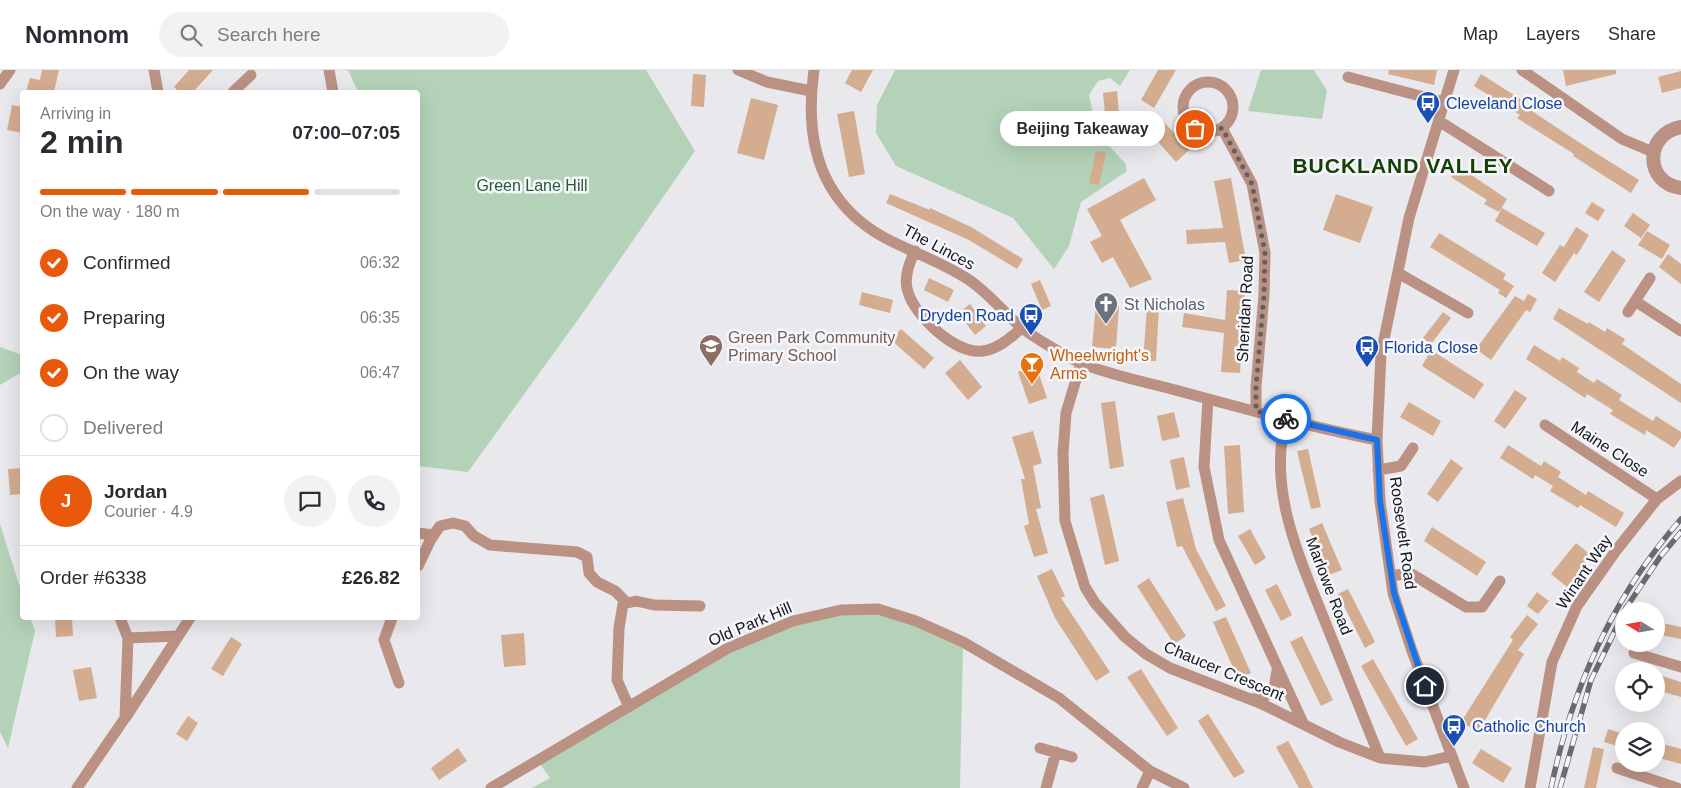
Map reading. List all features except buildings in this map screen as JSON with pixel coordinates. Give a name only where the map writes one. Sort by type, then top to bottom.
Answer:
[{"type":"street","points":[[0,84],[10,70]]},
{"type":"street","points":[[154,70],[158,90]]},
{"type":"street","points":[[329,70],[333,90]]},
{"type":"street","points":[[738,70],[767,82],[811,91]]},
{"type":"street","name":"The Linces","points":[[814,70],[810,119],[816,155],[823,174],[845,206],[862,222],[885,238],[967,278],[1022,328],[1081,363],[1208,399],[1377,440]]},
{"type":"street","name":"Roosevelt Road","points":[[1454,70],[1409,218],[1381,354],[1377,440],[1380,501],[1394,593],[1412,651],[1450,756],[1464,788]]},
{"type":"street","points":[[1522,70],[1536,74],[1622,139],[1653,152]]},
{"type":"street","points":[[236,90],[251,75]]},
{"type":"street","points":[[1348,77],[1443,102]]},
{"type":"street","points":[[1206,82],[1226,90],[1232,103],[1232,110],[1227,123],[1222,128],[1202,132],[1190,125],[1185,119],[1184,98],[1193,87],[1206,82]]},
{"type":"street","points":[[1439,121],[1549,191]]},
{"type":"street","points":[[1679,190],[1659,176],[1654,167],[1653,152],[1662,135],[1681,127]]},
{"type":"street","name":"Sheridan Road","points":[[1222,128],[1252,184],[1265,253],[1256,411]]},
{"type":"street","points":[[915,251],[908,266],[907,291],[926,321],[941,334],[964,348],[983,351],[1001,345],[1022,328]]},
{"type":"street","points":[[1398,273],[1468,313]]},
{"type":"street","points":[[1628,312],[1650,278]]},
{"type":"street","points":[[1635,301],[1681,331]]},
{"type":"street","name":"Chaucer Crescent","points":[[1081,363],[1066,413],[1063,454],[1065,521],[1085,587],[1110,622],[1146,654],[1170,668],[1251,699],[1339,742],[1380,758],[1424,762],[1450,756]]},
{"type":"street","points":[[1208,399],[1204,467],[1219,540],[1277,670],[1303,723]]},
{"type":"street","name":"Marlowe Road","points":[[1286,419],[1281,438],[1279,474],[1286,517],[1380,758]]},
{"type":"street","name":"Maine Close","points":[[1545,425],[1657,499]]},
{"type":"street","points":[[1378,470],[1401,466],[1413,448]]},
{"type":"street","name":"Winant Way","points":[[1530,788],[1552,662],[1577,606],[1614,552],[1657,499],[1681,481]]},
{"type":"street","points":[[420,562],[433,535],[440,526],[453,523],[465,526],[474,536],[490,545],[577,552],[587,557],[589,573],[597,582],[615,591],[627,603]]},
{"type":"street","points":[[420,533],[433,535]]},
{"type":"street","points":[[1391,576],[1410,573],[1466,607],[1482,607],[1500,581]]},
{"type":"street","points":[[629,707],[618,680],[619,628],[623,604],[636,601],[654,605],[700,606]]},
{"type":"street","name":"Old Park Hill","points":[[491,788],[728,648],[793,621],[841,610],[878,610],[916,621],[963,642],[1059,698],[1150,771],[1184,788]]},
{"type":"street","points":[[121,620],[128,638],[125,718]]},
{"type":"street","points":[[77,788],[189,620]]},
{"type":"street","points":[[391,622],[384,640],[399,683]]},
{"type":"street","points":[[128,638],[178,636]]},
{"type":"street","points":[[1634,653],[1681,667]]},
{"type":"street","points":[[1251,699],[1263,698],[1274,689],[1277,670]]},
{"type":"street","points":[[1040,748],[1072,757]]},
{"type":"street","points":[[1046,788],[1056,752]]},
{"type":"street","points":[[85,788],[92,766]]},
{"type":"street","points":[[1142,788],[1150,771]]},
{"type":"street","points":[[1628,772],[1677,788]]},
{"type":"green space","name":"Green Lane Hill","points":[[348,70],[646,70],[695,151],[582,314],[468,472],[420,466],[420,90],[357,90]]},
{"type":"green space","points":[[895,70],[1130,70],[1120,86],[1110,78],[1098,81],[1089,95],[1097,133],[1125,163],[1127,171],[1081,202],[1069,246],[1054,269],[1013,218],[896,166],[876,133],[877,105]]},
{"type":"green space","points":[[1261,70],[1314,70],[1327,91],[1322,119],[1248,111]]},
{"type":"green space","points":[[0,347],[20,354],[20,373],[0,385]]},
{"type":"green space","points":[[0,524],[20,588],[20,620],[31,620],[35,631],[8,748],[0,732]]},
{"type":"green space","points":[[878,609],[963,642],[960,788],[532,788],[550,778],[538,761],[728,648],[793,621]]},
{"type":"railway","points":[[1551,788],[1571,715],[1583,679],[1598,645],[1635,579],[1681,519]]},
{"type":"railway","points":[[1630,602],[1660,557],[1681,532]]},
{"type":"railway","points":[[1560,788],[1591,680],[1615,631]]},
{"type":"way so far","points":[[1195,129],[1209,132],[1222,128],[1252,184],[1256,214],[1265,253],[1256,411],[1286,419]]},
{"type":"place","name":"Cleveland Close","points":[[1428,124]]},
{"type":"place","name":"Beijing Takeaway","points":[[1195,129]]},
{"type":"place","name":"St Nicholas","points":[[1106,325]]},
{"type":"place","name":"Dryden Road","points":[[1031,336]]},
{"type":"place","name":"Green Park Community Primary School","points":[[711,367]]},
{"type":"place","name":"Florida Close","points":[[1367,368]]},
{"type":"place","name":"Wheelwright's Arms","points":[[1032,385]]},
{"type":"place","name":"Catholic Church","points":[[1454,747]]},
{"type":"district","name":"BUCKLAND VALLEY","points":[[1403,165]]},
{"type":"route","points":[[1286,419],[1377,440],[1380,501],[1394,593],[1425,686]]}]
